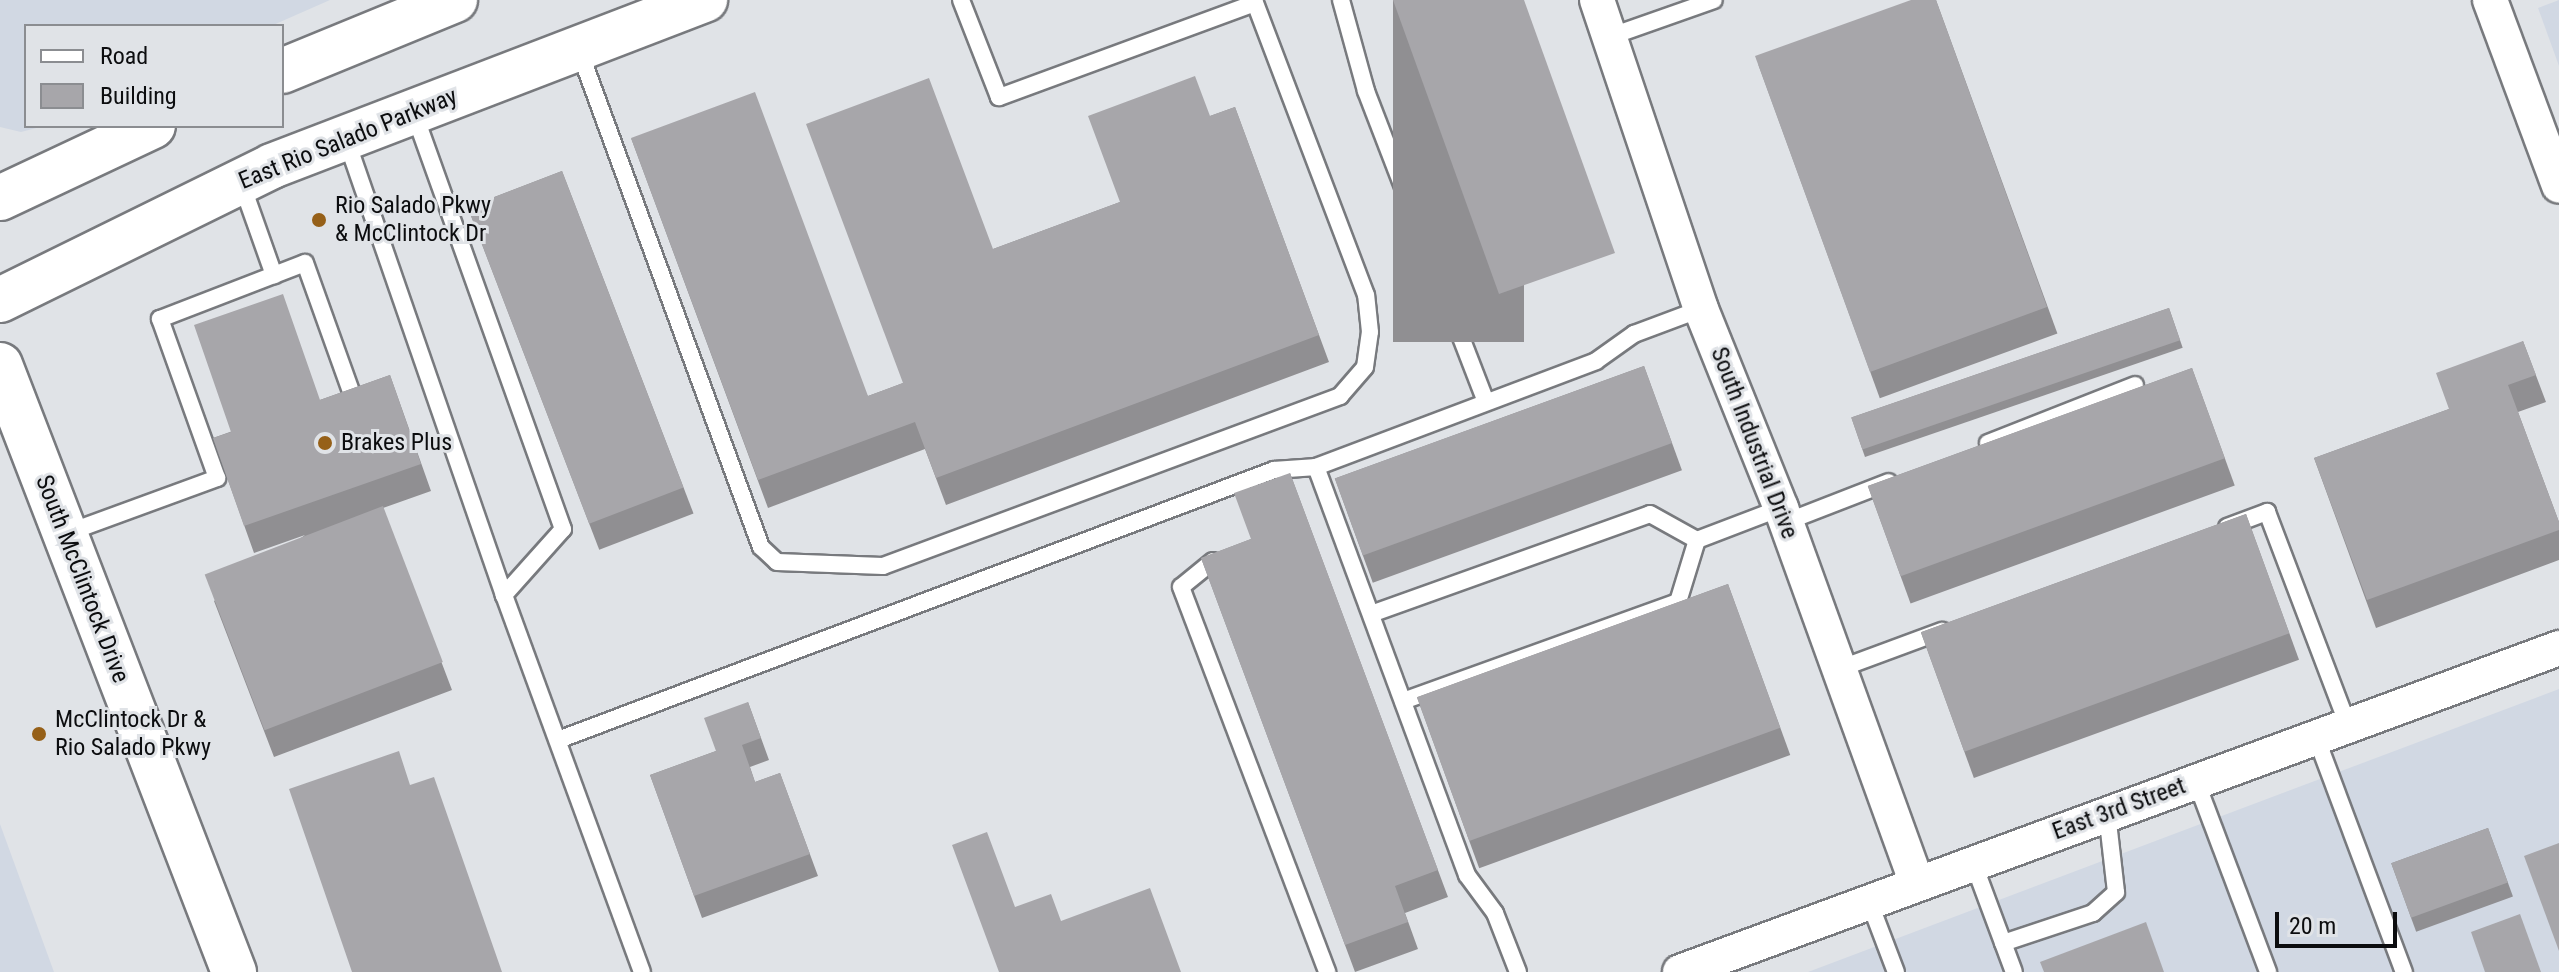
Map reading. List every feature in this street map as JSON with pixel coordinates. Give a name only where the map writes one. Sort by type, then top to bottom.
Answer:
[{"type":"main road","points":[[284,70],[455,0]]},
{"type":"main road","name":"East Rio Salado Parkway","points":[[0,300],[241,182],[346,138],[705,0]]},
{"type":"main road","points":[[0,198],[149,128]]},
{"type":"main road","name":"South McClintock Drive","points":[[0,365],[234,972]]},
{"type":"street","name":"South Industrial Drive","points":[[1597,0],[1701,309],[1783,515],[1917,883]]},
{"type":"street","points":[[2490,0],[2559,186]]},
{"type":"street","name":"East 3rd Street","points":[[1702,968],[1973,862],[2559,648]]},
{"type":"lane","points":[[579,48],[761,547],[777,562],[883,566],[1340,396],[1365,367],[1367,355],[1370,332],[1366,295],[1255,3],[999,97],[961,0]]},
{"type":"lane","points":[[1341,0],[1366,91],[1486,402]]},
{"type":"lane","points":[[1609,37],[1714,0]]},
{"type":"lane","points":[[414,112],[563,529],[504,595]]},
{"type":"lane","points":[[346,138],[504,595],[642,972]]},
{"type":"lane","points":[[241,182],[274,275]]},
{"type":"lane","points":[[65,534],[217,478],[160,319],[305,263],[354,400]]},
{"type":"lane","points":[[558,740],[1274,470],[1316,467],[1596,361],[1634,334],[1701,309]]},
{"type":"lane","points":[[1972,449],[2135,385]]},
{"type":"lane","points":[[1316,467],[1467,875],[1495,913],[1518,972]]},
{"type":"lane","points":[[1371,614],[1650,514],[1697,540],[1898,478]]},
{"type":"lane","points":[[2208,534],[2267,512],[2348,725]]},
{"type":"lane","points":[[1403,701],[1678,602],[1697,540]]},
{"type":"lane","points":[[1213,561],[1181,587],[1327,972]]},
{"type":"lane","points":[[1839,669],[1957,626]]},
{"type":"lane","points":[[2316,737],[2404,972]]},
{"type":"lane","points":[[2196,781],[2268,972]]},
{"type":"lane","points":[[2003,943],[2093,913],[2116,892],[2107,813]]},
{"type":"lane","points":[[1973,862],[2014,972]]},
{"type":"lane","points":[[1869,901],[1896,972]]},
{"type":"shaded area","points":[[0,0],[330,0],[276,24],[24,24],[24,128],[36,128],[21,132],[0,127]]},
{"type":"shaded area","points":[[2559,0],[2559,66],[2538,8]]},
{"type":"shaded area","points":[[2559,689],[2559,972],[1808,972]]},
{"type":"shaded area","points":[[0,824],[54,972],[0,972]]},
{"type":"building","points":[[1393,0],[1524,0],[1615,253],[1499,294]]},
{"type":"building","points":[[1911,0],[1936,0],[2047,307],[1870,372],[1755,56]]},
{"type":"building","points":[[1195,76],[1210,116],[1235,107],[1319,335],[936,478],[915,422],[758,480],[631,138],[755,92],[868,396],[903,383],[806,124],[929,78],[993,249],[1120,202],[1088,116]]},
{"type":"building","points":[[562,171],[683,487],[589,524],[468,207]]},
{"type":"building","name":"Brakes Plus","points":[[283,294],[320,400],[390,375],[421,464],[244,526],[213,438],[231,432],[194,325]]},
{"type":"building","points":[[2169,308],[2180,340],[1862,450],[1851,417]]},
{"type":"building","points":[[2523,341],[2536,375],[2508,385],[2559,522],[2559,530],[2367,600],[2314,458],[2449,409],[2436,373]]},
{"type":"building","points":[[1644,366],[1672,443],[1363,556],[1335,479]]},
{"type":"building","points":[[2192,368],[2225,458],[1901,576],[1868,486]]},
{"type":"building","points":[[1290,473],[1438,870],[1395,886],[1408,922],[1345,945],[1201,558],[1251,539],[1234,493]]},
{"type":"building","points":[[383,506],[443,662],[265,730],[205,574]]},
{"type":"building","points":[[2246,514],[2289,633],[1964,752],[1921,632]]},
{"type":"building","points":[[1728,584],[1780,728],[1469,841],[1417,697]]},
{"type":"building","points":[[748,702],[761,738],[742,745],[755,782],[780,773],[810,854],[694,896],[650,775],[716,751],[704,718]]},
{"type":"building","points":[[399,751],[410,785],[434,777],[502,972],[352,972],[289,789]]},
{"type":"building","points":[[2488,828],[2508,883],[2411,918],[2391,863]]},
{"type":"building","points":[[987,832],[1015,907],[1051,894],[1061,921],[1150,888],[1181,972],[999,972],[952,845]]},
{"type":"building","points":[[2559,843],[2559,951],[2524,856]]},
{"type":"building","points":[[2520,914],[2541,972],[2485,972],[2471,932]]},
{"type":"building","points":[[2146,922],[2164,972],[2044,972],[2040,962]]},
{"type":"place","name":"Rio Salado Pkwy & McClintock Dr","points":[[319,220]]},
{"type":"place","name":"Brakes Plus","points":[[325,443]]},
{"type":"place","name":"McClintock Dr & Rio Salado Pkwy","points":[[39,734]]}]
